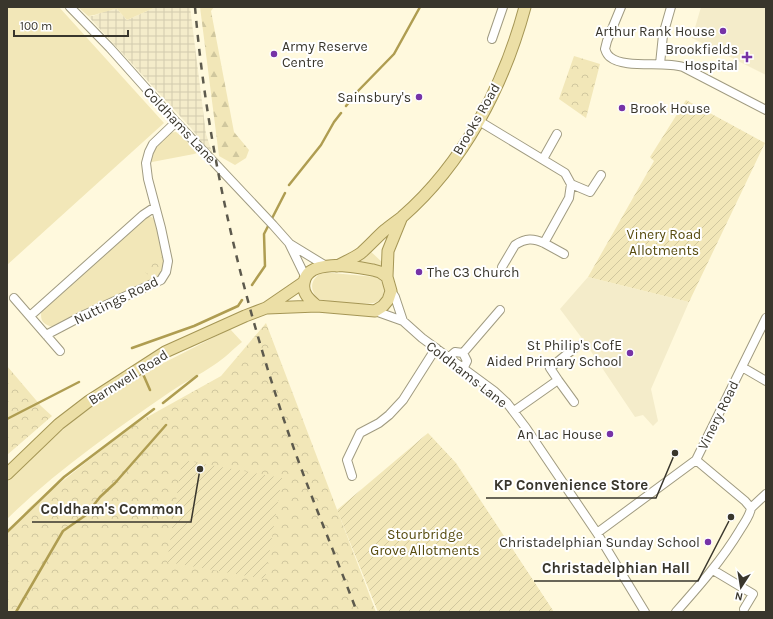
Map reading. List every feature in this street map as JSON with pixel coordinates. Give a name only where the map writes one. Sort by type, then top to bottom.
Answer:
[{"type":"main road","name":"Brooks Road","points":[[305,280],[310,272],[317,268],[332,266],[360,254],[385,230],[402,217],[445,171],[479,121],[503,73],[518,33],[525,7]]},
{"type":"main road","name":"Brooks Road","points":[[391,290],[387,277],[388,251],[402,217]]},
{"type":"main road","points":[[332,266],[373,270],[380,272],[387,277]]},
{"type":"main road","points":[[305,280],[306,295],[317,306]]},
{"type":"main road","name":"Barnwell Road","points":[[7,474],[59,424],[89,401],[165,352],[266,308],[305,280]]},
{"type":"main road","points":[[374,311],[383,306],[388,300],[391,290]]},
{"type":"main road","name":"Barnwell Road","points":[[266,308],[317,306],[374,311]]},
{"type":"street","name":"Coldhams Lane","points":[[70,7],[289,243],[305,280]]},
{"type":"street","points":[[492,39],[503,7]]},
{"type":"street","points":[[621,7],[605,49],[609,57],[618,62],[630,64],[660,64],[683,67],[766,110]]},
{"type":"street","points":[[660,64],[663,35],[671,7]]},
{"type":"street","points":[[479,121],[565,173],[571,184],[569,198],[544,243]]},
{"type":"street","name":"Nuttings Road","points":[[46,335],[84,315],[161,280],[164,277],[168,267],[168,261],[148,179],[147,158],[153,144],[176,122]]},
{"type":"street","points":[[543,159],[557,134]]},
{"type":"street","points":[[571,184],[590,192],[601,175]]},
{"type":"street","points":[[30,316],[142,215],[155,207]]},
{"type":"street","points":[[502,267],[515,245],[532,239],[544,243],[564,254]]},
{"type":"street","name":"Coldhams Lane","points":[[289,243],[332,266]]},
{"type":"street","points":[[391,290],[395,297],[402,321]]},
{"type":"street","points":[[14,298],[60,351]]},
{"type":"street","points":[[463,353],[500,310]]},
{"type":"street","name":"Coldhams Lane","points":[[374,311],[402,321],[448,358],[494,391],[514,411],[597,533],[645,612]]},
{"type":"street","name":"Vinery Road","points":[[752,508],[696,460],[766,318]]},
{"type":"street","points":[[574,402],[550,368],[577,346]]},
{"type":"street","points":[[352,476],[347,460],[360,433],[379,423],[403,400],[436,348]]},
{"type":"street","points":[[448,358],[455,352],[463,353],[466,356],[467,361],[463,369]]},
{"type":"street","points":[[742,367],[766,381]]},
{"type":"street","points":[[514,411],[558,380]]},
{"type":"street","points":[[597,533],[696,460]]},
{"type":"street","points":[[676,612],[713,570],[731,545],[749,516],[752,508],[766,494]]},
{"type":"street","points":[[713,570],[754,594],[744,609]]},
{"type":"shaded area","points":[[156,7],[190,7],[206,134],[214,158],[191,128],[88,16],[117,9],[127,20]]},
{"type":"shaded area","name":"Brookfields Hospital","points":[[701,7],[766,7],[766,75],[692,38]]},
{"type":"shaded area","name":"St Philip's CofE Aided Primary School","points":[[588,277],[689,302],[651,389],[658,421],[653,426],[643,415],[635,417],[584,341],[560,309]]},
{"type":"green space","points":[[7,7],[59,7],[164,123],[7,265]]},
{"type":"green space","points":[[78,7],[156,7],[127,20],[117,9],[88,16]]},
{"type":"green space","points":[[200,7],[214,7],[211,11],[234,132],[249,150],[246,158],[235,165],[219,156]]},
{"type":"green space","points":[[574,56],[600,64],[586,118],[559,99]]},
{"type":"green space","name":"Vinery Road Allotments","points":[[686,100],[765,143],[689,302],[588,277],[654,161],[650,157]]},
{"type":"green space","points":[[176,132],[185,139],[197,153],[152,162],[150,161],[153,150],[169,133]]},
{"type":"green space","points":[[148,216],[154,218],[157,222],[166,263],[160,277],[53,327],[44,323],[41,316],[42,309],[142,218]]},
{"type":"green space","points":[[369,250],[382,262],[381,267],[356,262]]},
{"type":"green space","points":[[153,256],[162,257],[160,267],[151,277],[145,272],[152,264]]},
{"type":"green space","points":[[321,273],[376,277],[383,284],[383,295],[377,302],[368,304],[346,303],[319,299],[314,293],[312,286],[317,276]]},
{"type":"green space","points":[[266,323],[376,612],[7,612],[7,533],[30,507],[133,425],[221,376]]},
{"type":"green space","points":[[230,329],[242,342],[218,363],[170,392],[86,452],[45,484],[7,519],[7,480],[77,417],[148,371]]},
{"type":"green space","points":[[7,366],[41,406],[52,416],[7,455]]},
{"type":"green space","name":"Stourbridge Grove Allotments","points":[[428,433],[456,463],[554,612],[378,612],[337,510]]},
{"type":"green space","points":[[182,460],[282,478],[265,579],[167,562]]},
{"type":"waterway","points":[[346,106],[357,92],[394,54],[420,7]]},
{"type":"waterway","points":[[289,185],[321,145],[341,113]]},
{"type":"waterway","points":[[252,285],[265,266],[264,234],[285,193]]},
{"type":"waterway","points":[[132,348],[194,326],[238,306],[242,300]]},
{"type":"waterway","points":[[143,374],[150,390]]},
{"type":"waterway","points":[[163,403],[197,376]]},
{"type":"waterway","points":[[7,419],[79,382]]},
{"type":"waterway","points":[[7,532],[64,477],[154,409]]},
{"type":"waterway","points":[[16,612],[63,531],[86,515],[100,497],[115,483],[166,425]]},
{"type":"railway","points":[[195,7],[207,111],[226,213],[238,263],[266,364],[282,414],[309,489],[357,612]]},
{"type":"place","name":"Arthur Rank House","points":[[723,31]]},
{"type":"place","name":"Army Reserve Centre","points":[[274,54]]},
{"type":"place","name":"Brookfields Hospital","points":[[747,57]]},
{"type":"place","name":"Sainsbury's","points":[[419,97]]},
{"type":"place","name":"Brook House","points":[[622,108]]},
{"type":"place","name":"The C3 Church","points":[[419,272]]},
{"type":"place","name":"St Philip's CofE Aided Primary School","points":[[630,353]]},
{"type":"place","name":"An Lac House","points":[[610,434]]},
{"type":"place","name":"KP Convenience Store","points":[[675,453]]},
{"type":"place","name":"Coldham's Common","points":[[200,469]]},
{"type":"place","name":"Christadelphian Hall","points":[[731,517]]},
{"type":"place","name":"Christadelphian Sunday School","points":[[708,542]]}]
